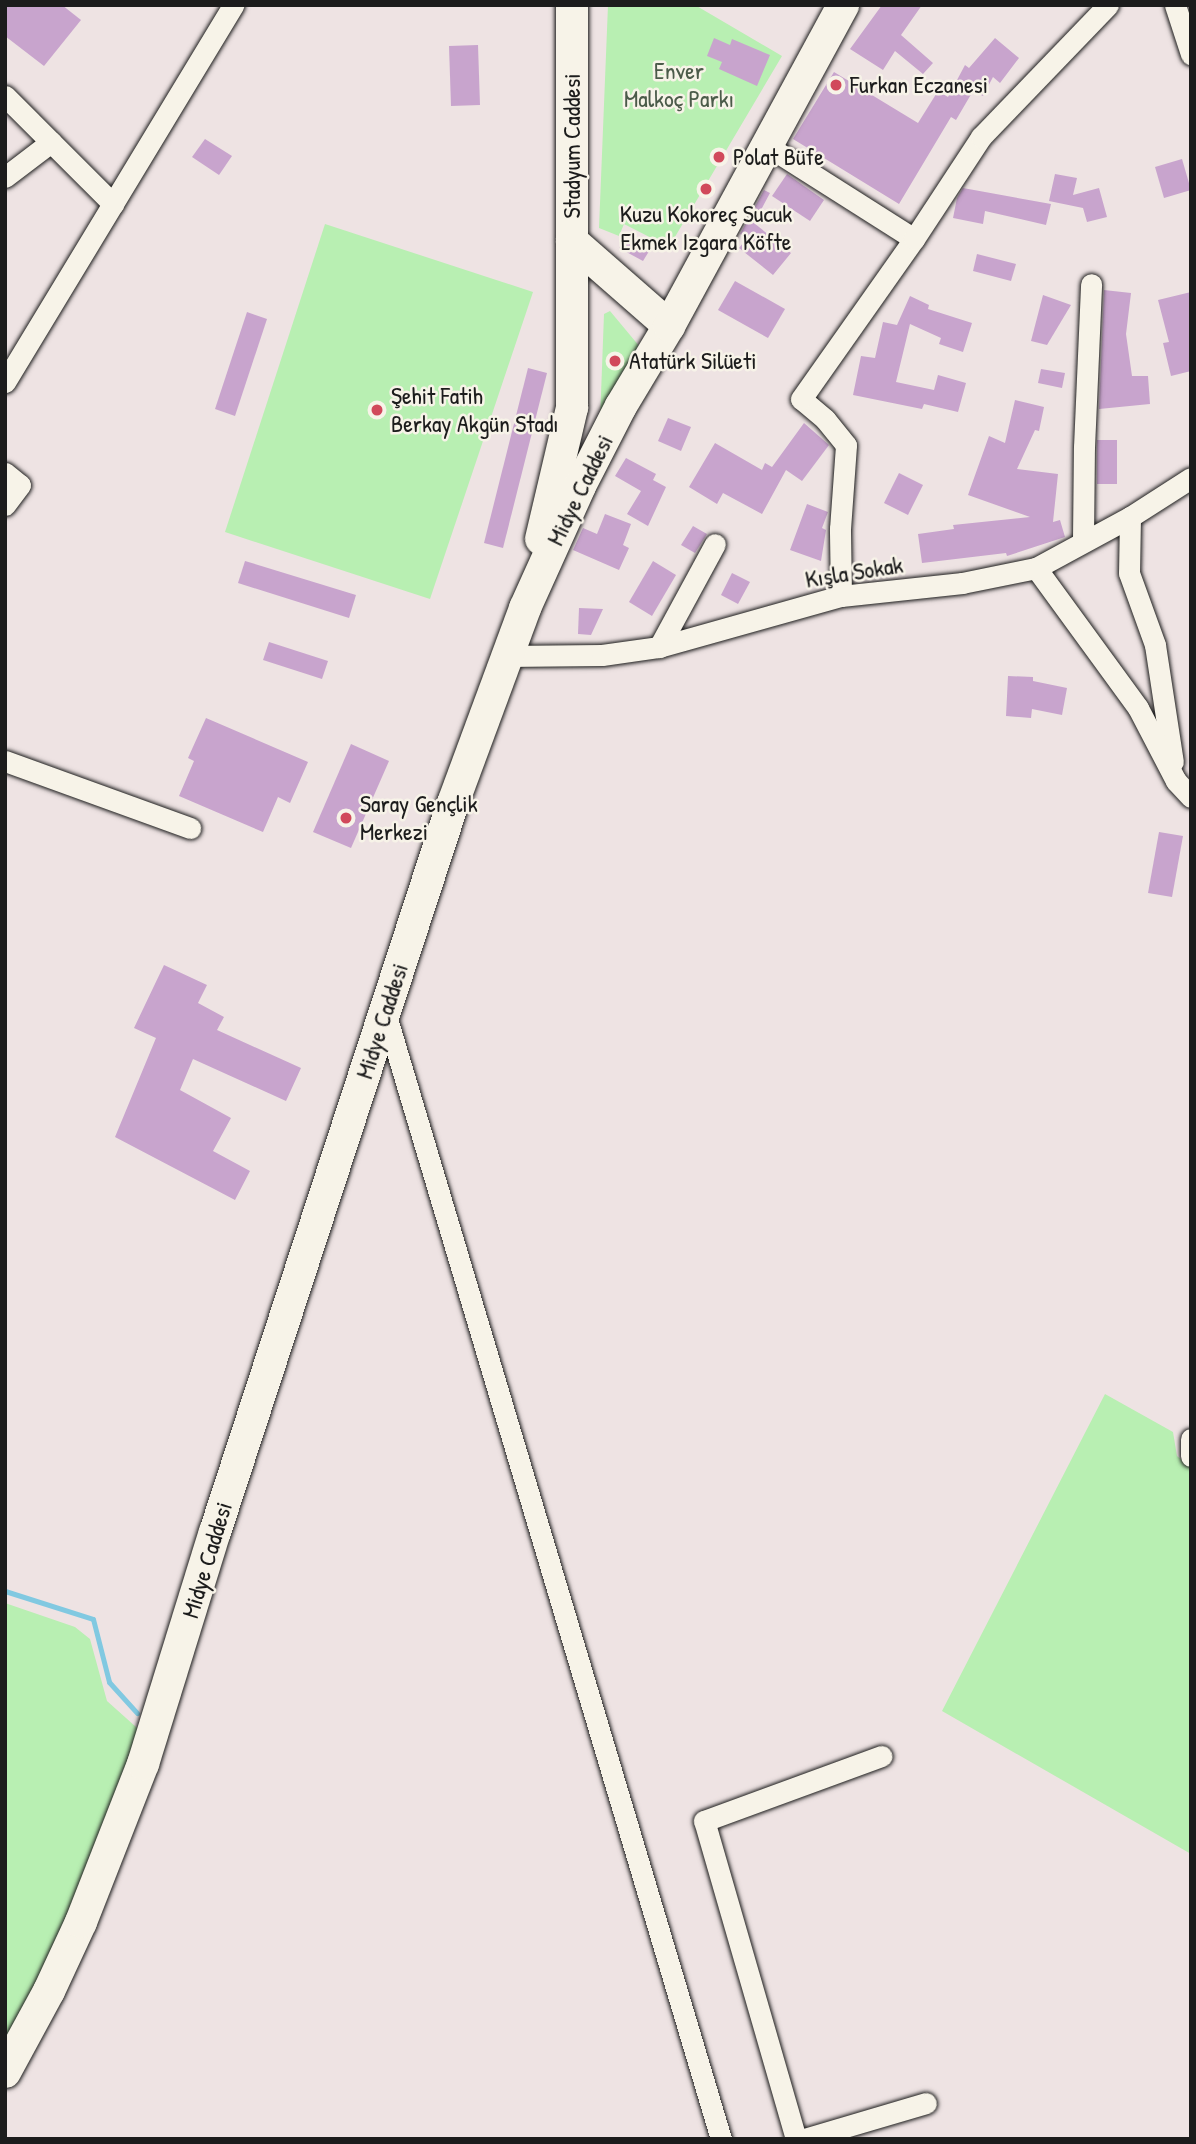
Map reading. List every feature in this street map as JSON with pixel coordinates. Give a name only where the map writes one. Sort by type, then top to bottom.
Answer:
[{"type":"main road","name":"Stadyum Caddesi","points":[[572,5],[572,241],[669,326]]},
{"type":"main road","name":"Midye Caddesi","points":[[5,2071],[49,1991],[133,1793],[385,1013],[505,656],[580,486],[621,406],[669,326],[843,5]]},
{"type":"main road","points":[[525,608],[572,408],[572,241]]},
{"type":"street","points":[[841,596],[840,529],[846,445],[825,419],[801,399],[914,239],[981,137],[1108,5]]},
{"type":"street","points":[[1175,5],[1191,54]]},
{"type":"street","points":[[5,383],[232,6]]},
{"type":"street","points":[[5,96],[113,204]]},
{"type":"street","points":[[5,177],[51,142]]},
{"type":"street","points":[[766,145],[914,239]]},
{"type":"street","points":[[1083,539],[1091,284]]},
{"type":"street","points":[[5,472],[20,485],[5,505]]},
{"type":"street","name":"Kışla Sokak","points":[[505,656],[602,655],[659,647],[841,596],[961,583],[1036,568],[1083,539],[1130,517],[1191,478]]},
{"type":"street","points":[[1130,517],[1129,573],[1155,645],[1176,781]]},
{"type":"street","points":[[659,647],[715,544]]},
{"type":"street","points":[[1036,568],[1138,708],[1176,781],[1191,797]]},
{"type":"street","points":[[5,761],[190,828]]},
{"type":"street","points":[[385,1013],[720,2139]]},
{"type":"street","points":[[1191,1439],[1191,1456]]},
{"type":"street","points":[[796,2139],[704,1821],[882,1756]]},
{"type":"street","points":[[804,2139],[926,2103]]},
{"type":"green space","name":"Enver Malkoç Parkı","points":[[608,5],[695,5],[782,56],[669,247],[624,224],[619,236],[599,228]]},
{"type":"green space","name":"Şehit Fatih Berkay Akgün Stadı","points":[[325,224],[533,292],[430,599],[225,532]]},
{"type":"green space","points":[[610,311],[640,347],[600,421],[604,314]]},
{"type":"green space","points":[[1105,1394],[1173,1432],[1177,1456],[1191,1467],[1191,1854],[942,1711]]},
{"type":"green space","points":[[5,1603],[75,1627],[90,1639],[107,1701],[145,1735],[5,2059]]},
{"type":"building","points":[[5,5],[62,5],[81,20],[44,66],[5,36]]},
{"type":"building","points":[[882,5],[922,5],[901,35],[933,63],[923,74],[895,51],[883,70],[850,49]]},
{"type":"building","points":[[714,38],[730,45],[732,39],[770,55],[757,86],[719,69],[722,62],[707,56]]},
{"type":"building","points":[[995,38],[1019,58],[1000,83],[993,77],[983,96],[973,91],[956,120],[951,117],[899,204],[793,139],[834,72],[918,123],[938,91],[948,97],[965,65],[969,68]]},
{"type":"building","points":[[478,45],[480,105],[451,106],[449,46]]},
{"type":"building","points":[[205,139],[232,156],[219,175],[192,157]]},
{"type":"building","points":[[1182,159],[1191,190],[1164,198],[1155,167]]},
{"type":"building","points":[[787,174],[824,200],[810,221],[772,196]]},
{"type":"building","points":[[1055,174],[1077,178],[1073,195],[1099,188],[1107,217],[1087,222],[1083,208],[1049,201]]},
{"type":"building","points":[[963,188],[1051,204],[1046,225],[985,211],[983,224],[953,218],[957,198]]},
{"type":"building","points":[[764,190],[770,193],[754,223],[791,253],[773,275],[739,248],[747,238],[740,234]]},
{"type":"building","points":[[627,234],[651,248],[643,261],[619,248]]},
{"type":"building","points":[[977,254],[1016,264],[1011,281],[973,271]]},
{"type":"building","points":[[735,281],[785,309],[768,338],[718,310]]},
{"type":"building","points":[[1104,290],[1131,293],[1126,334],[1132,376],[1148,376],[1150,404],[1099,409]]},
{"type":"building","points":[[1191,292],[1191,371],[1171,376],[1163,343],[1169,342],[1158,300]]},
{"type":"building","points":[[1043,295],[1071,305],[1047,345],[1031,341]]},
{"type":"building","points":[[910,296],[929,305],[928,309],[972,323],[963,352],[939,344],[941,338],[910,324],[896,382],[934,390],[938,375],[966,383],[958,412],[924,404],[922,409],[853,395],[861,356],[875,358],[883,322],[897,325]]},
{"type":"building","points":[[247,312],[267,319],[235,416],[215,409]]},
{"type":"building","points":[[528,368],[547,373],[503,548],[484,543]]},
{"type":"building","points":[[1041,369],[1065,373],[1062,388],[1038,383]]},
{"type":"building","points":[[1015,400],[1044,407],[1039,431],[1035,430],[1017,469],[1058,474],[1053,522],[1060,520],[1065,537],[1007,556],[1006,553],[922,563],[918,534],[954,529],[953,525],[1030,517],[968,495],[989,436],[1005,443]]},
{"type":"building","points":[[668,418],[691,427],[681,451],[658,441]]},
{"type":"building","points":[[804,423],[829,445],[802,481],[786,470],[762,514],[723,493],[717,504],[689,487],[715,443],[762,470],[765,463],[772,467]]},
{"type":"building","points":[[1097,440],[1117,440],[1117,484],[1097,484]]},
{"type":"building","points":[[626,458],[656,474],[653,480],[666,487],[648,526],[627,514],[641,491],[615,476]]},
{"type":"building","points":[[899,473],[923,485],[908,515],[884,503]]},
{"type":"building","points":[[807,504],[828,512],[822,528],[826,530],[821,561],[790,550]]},
{"type":"building","points":[[605,514],[631,524],[623,545],[629,548],[619,570],[573,550],[583,528],[597,534]]},
{"type":"building","points":[[693,526],[707,534],[695,553],[681,545]]},
{"type":"building","points":[[245,561],[356,595],[349,618],[238,583]]},
{"type":"building","points":[[653,561],[676,575],[652,616],[629,602]]},
{"type":"building","points":[[732,573],[750,582],[738,604],[721,595]]},
{"type":"building","points":[[579,608],[603,609],[591,635],[578,634]]},
{"type":"building","points":[[269,642],[328,661],[322,679],[263,660]]},
{"type":"building","points":[[1008,676],[1033,677],[1033,681],[1067,688],[1062,715],[1032,709],[1031,718],[1006,716]]},
{"type":"building","points":[[206,718],[308,762],[290,803],[278,797],[263,832],[179,796],[194,761],[188,758]]},
{"type":"building","points":[[351,744],[389,761],[351,848],[313,832]]},
{"type":"building","points":[[1159,832],[1183,836],[1172,897],[1148,893]]},
{"type":"building","points":[[164,965],[207,985],[198,1003],[224,1017],[217,1030],[301,1068],[286,1101],[193,1059],[180,1090],[231,1118],[213,1151],[250,1171],[235,1200],[115,1137],[156,1038],[134,1028]]},
{"type":"waterway","points":[[5,1591],[93,1619],[109,1682],[137,1713]]},
{"type":"place","name":"Furkan Eczanesi","points":[[836,85]]},
{"type":"place","name":"Polat Büfe","points":[[719,157]]},
{"type":"place","name":"Kuzu Kokoreç Sucuk Ekmek Izgara Köfte","points":[[706,189]]},
{"type":"place","name":"Atatürk Silüeti","points":[[615,361]]},
{"type":"place","name":"Şehit Fatih Berkay Akgün Stadı","points":[[377,410]]},
{"type":"place","name":"Saray Gençlik Merkezi","points":[[346,818]]}]
